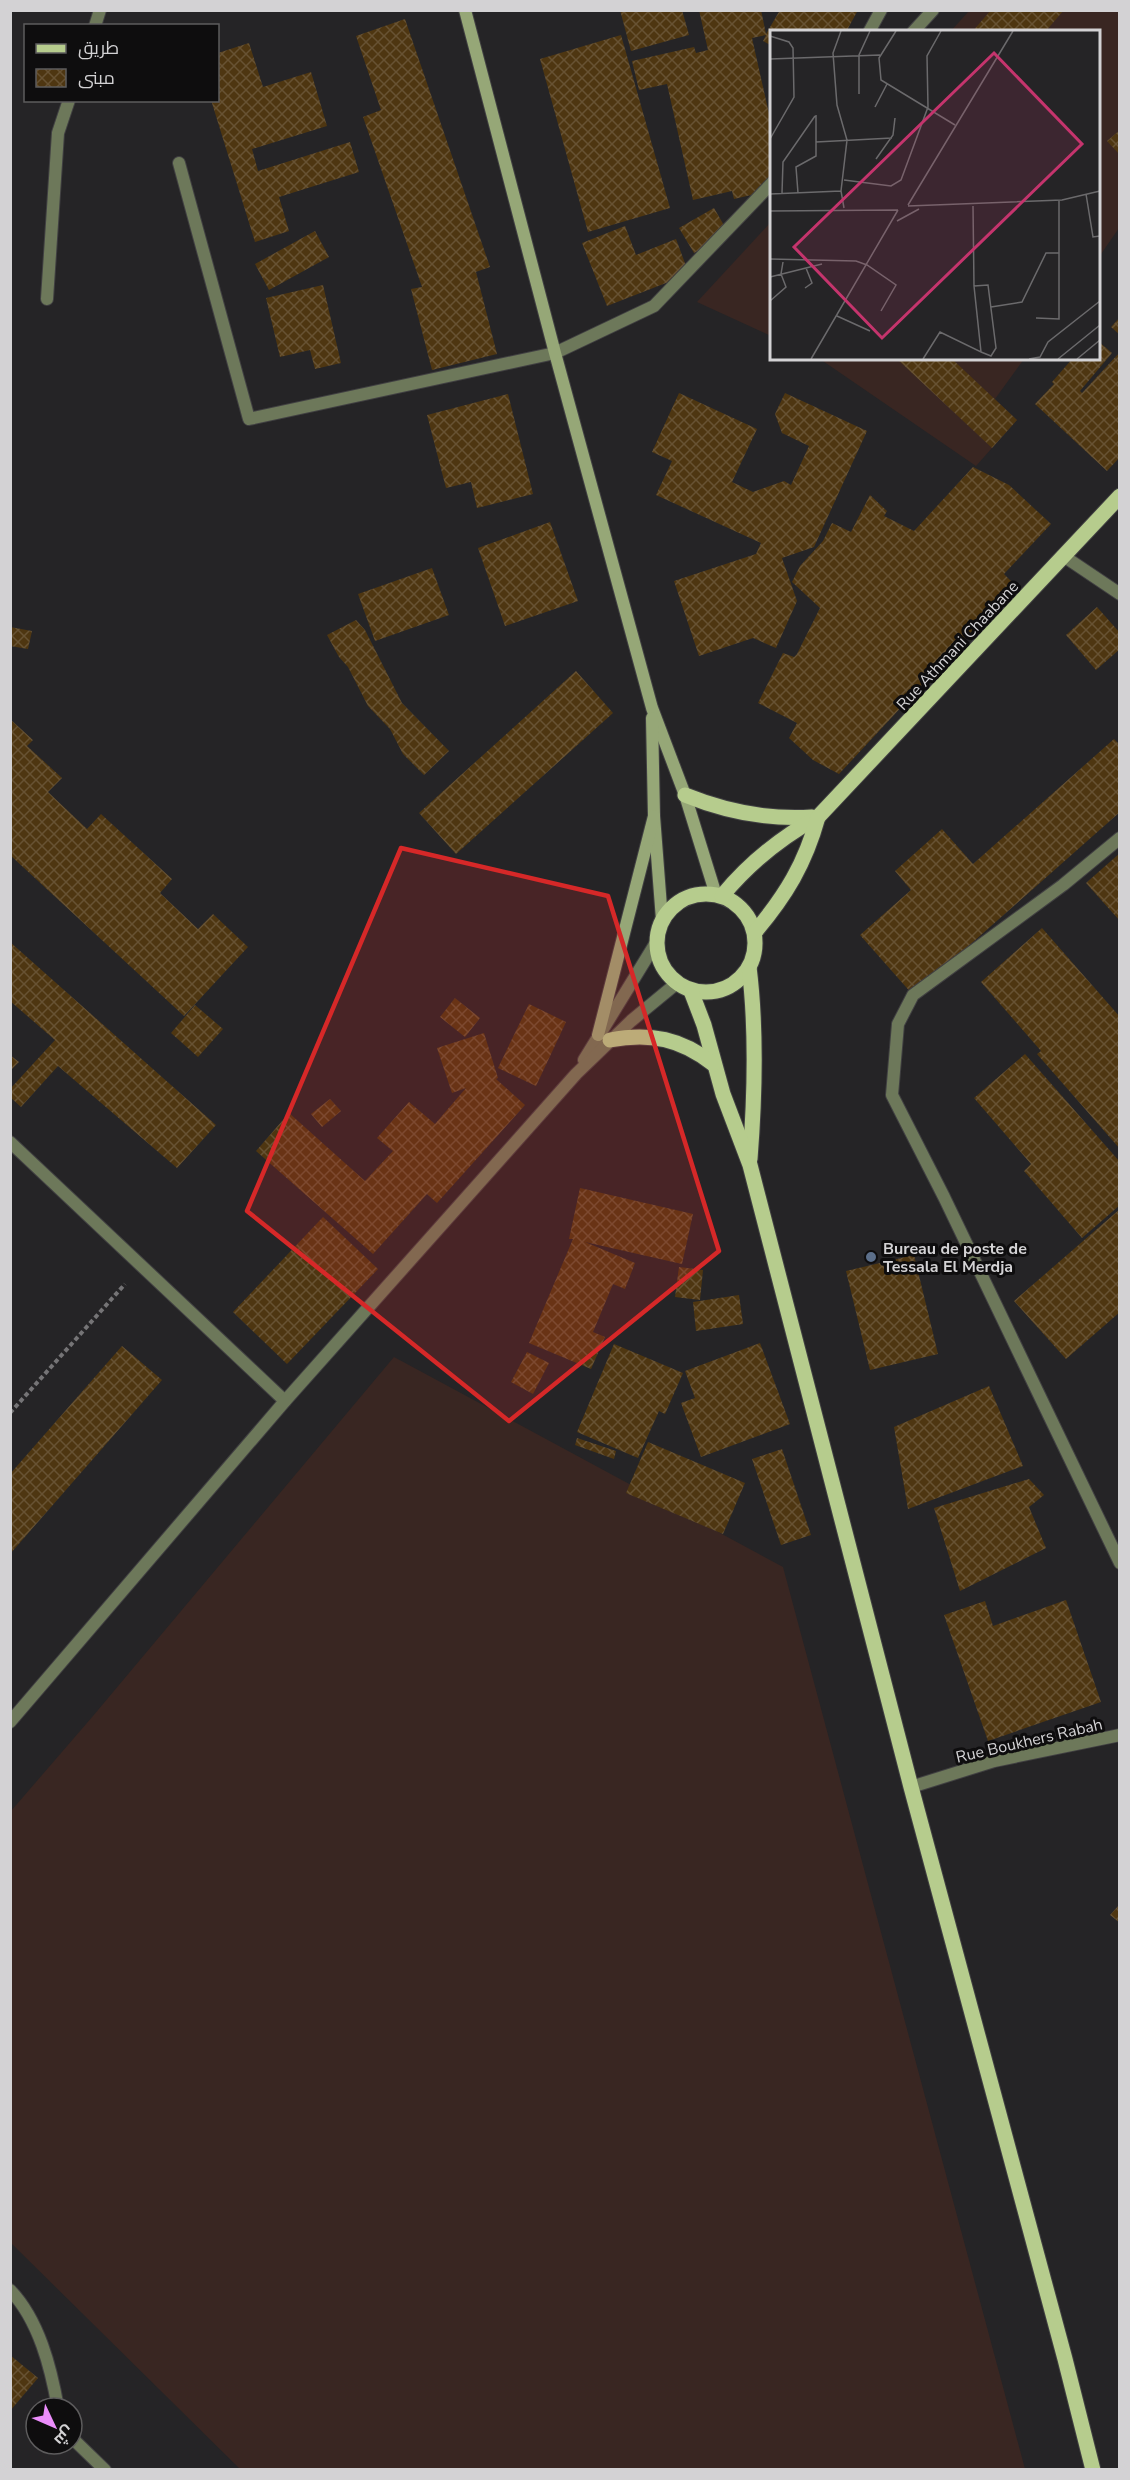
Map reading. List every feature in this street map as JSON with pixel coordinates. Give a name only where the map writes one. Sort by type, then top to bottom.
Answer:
[{"type":"main road","points":[[465,10],[555,353],[652,708],[719,895]]},
{"type":"main road","name":"Rue Athmani Chaabane","points":[[819,817],[1065,557],[1119,496]]},
{"type":"main road","points":[[652,708],[654,816],[662,920],[657,941],[658,957],[666,972],[677,983],[692,991],[708,993],[725,989],[749,968],[755,950],[754,932],[748,916],[737,904],[719,895],[700,894],[685,898],[662,920]]},
{"type":"main road","points":[[685,795],[710,805],[764,817],[819,817]]},
{"type":"main road","points":[[654,816],[604,1038],[637,1036],[665,1038],[699,1053],[713,1064]]},
{"type":"main road","points":[[719,895],[765,851],[790,832],[819,817]]},
{"type":"main road","points":[[754,932],[794,879],[809,849],[819,817]]},
{"type":"main road","points":[[749,968],[754,1009],[755,1095],[750,1165]]},
{"type":"main road","points":[[692,991],[704,1024],[713,1064],[750,1165],[911,1787],[1093,2469]]},
{"type":"street","points":[[869,30],[880,10]]},
{"type":"street","points":[[916,30],[933,10]]},
{"type":"street","points":[[47,299],[58,134],[68,102]]},
{"type":"street","points":[[179,163],[249,419],[555,353],[654,306],[770,184]]},
{"type":"street","points":[[1065,557],[1119,594]]},
{"type":"street","points":[[1119,838],[1063,885],[913,995],[898,1024],[892,1095],[944,1197],[1119,1563]]},
{"type":"street","points":[[10,1722],[285,1401],[576,1074],[604,1038],[657,941]]},
{"type":"street","points":[[604,1038],[677,983]]},
{"type":"street","points":[[10,1142],[285,1401]]},
{"type":"street","name":"Rue Boukhers Rabah","points":[[911,1787],[993,1761],[1119,1736]]},
{"type":"street","points":[[10,2290],[23,2303],[51,2368],[56,2396]]},
{"type":"street","points":[[84,2449],[105,2469]]},
{"type":"path","points":[[10,1413],[141,1266]]},
{"type":"highlighted area","points":[[401,848],[608,896],[719,1251],[509,1421],[247,1211]]},
{"type":"shaded area","points":[[969,11],[1119,11],[1119,228],[1100,256],[1100,30],[952,30]]},
{"type":"shaded area","points":[[770,223],[770,336],[697,302]]},
{"type":"shaded area","points":[[821,360],[1023,360],[995,399],[1017,420],[976,466]]},
{"type":"shaded area","points":[[394,1357],[783,1567],[1025,2469],[240,2469],[11,2243],[11,1811]]},
{"type":"building","points":[[620,10],[682,10],[689,35],[631,51]]},
{"type":"building","points":[[699,10],[761,10],[766,34],[780,10],[858,10],[847,30],[770,30],[770,45],[763,41],[766,35],[752,38],[770,118],[770,190],[734,199],[732,191],[693,200],[667,84],[639,90],[632,61],[694,47],[696,53],[708,50]]},
{"type":"building","points":[[991,10],[1064,10],[1047,30],[974,30]]},
{"type":"building","points":[[405,19],[490,267],[470,274],[476,272],[497,354],[432,370],[411,289],[422,287],[363,117],[381,110],[356,36]]},
{"type":"building","points":[[621,35],[670,208],[588,232],[540,59]]},
{"type":"building","points":[[249,43],[263,87],[311,72],[327,126],[252,149],[258,171],[350,142],[359,172],[279,197],[289,231],[255,242],[212,102],[219,102],[219,53]]},
{"type":"building","points":[[1120,130],[1120,155],[1107,141]]},
{"type":"building","points":[[714,208],[729,234],[694,253],[679,228]]},
{"type":"building","points":[[625,226],[636,255],[676,239],[689,274],[607,306],[582,243]]},
{"type":"building","points":[[315,231],[329,257],[269,290],[255,264]]},
{"type":"building","points":[[323,285],[341,363],[315,369],[310,350],[280,357],[266,298]]},
{"type":"building","points":[[1120,317],[1120,335],[1111,327]]},
{"type":"building","points":[[1100,343],[1112,353],[1080,391],[1082,393],[1120,352],[1120,457],[1107,471],[1035,404],[1054,384],[1052,382],[1071,360],[1100,360]]},
{"type":"building","points":[[898,360],[953,360],[1017,420],[992,448]]},
{"type":"building","points":[[679,393],[757,429],[732,482],[753,492],[784,481],[791,485],[809,446],[782,433],[775,414],[785,393],[867,431],[814,547],[782,558],[797,601],[776,648],[753,638],[699,656],[674,581],[756,554],[761,543],[656,495],[672,461],[652,452]]},
{"type":"building","points":[[508,394],[533,494],[477,508],[471,482],[446,488],[427,415]]},
{"type":"building","points":[[973,467],[1009,485],[1051,524],[1004,574],[1015,585],[839,774],[813,760],[789,738],[797,723],[758,703],[783,653],[794,657],[797,654],[820,608],[792,582],[800,566],[823,541],[832,523],[851,532],[870,495],[887,511],[884,516],[914,531]]},
{"type":"building","points":[[550,522],[578,601],[505,626],[478,548]]},
{"type":"building","points":[[432,568],[449,615],[375,641],[358,594]]},
{"type":"building","points":[[1097,607],[1120,633],[1120,649],[1096,670],[1066,635]]},
{"type":"building","points":[[356,620],[365,630],[402,703],[449,751],[424,775],[403,754],[390,729],[368,706],[348,667],[339,657],[327,635]]},
{"type":"building","points":[[10,627],[32,631],[28,649],[10,646]]},
{"type":"building","points":[[576,671],[613,713],[456,854],[419,813]]},
{"type":"building","points":[[10,719],[33,740],[27,746],[62,778],[48,792],[87,829],[101,814],[172,879],[160,893],[198,929],[213,914],[248,947],[184,1016],[10,855]]},
{"type":"building","points":[[1114,739],[1120,745],[1120,812],[913,995],[860,935],[911,890],[895,871],[942,829],[973,864]]},
{"type":"building","points":[[1120,853],[1120,921],[1086,883]]},
{"type":"building","points":[[1042,928],[1120,1017],[1120,1149],[1037,1054],[1041,1051],[981,982]]},
{"type":"building","points":[[10,942],[216,1125],[177,1168],[58,1066],[21,1107],[10,1097],[10,1089],[55,1040],[10,1001]]},
{"type":"building","points":[[455,998],[480,1018],[465,1037],[440,1017]]},
{"type":"building","points":[[529,1004],[566,1022],[536,1086],[498,1068]]},
{"type":"building","points":[[195,1005],[223,1029],[198,1057],[171,1033]]},
{"type":"building","points":[[484,1033],[498,1078],[496,1079],[525,1105],[437,1203],[427,1194],[373,1254],[256,1151],[289,1113],[365,1181],[393,1151],[377,1138],[409,1102],[435,1124],[466,1088],[452,1093],[437,1048]]},
{"type":"building","points":[[1025,1054],[1120,1162],[1120,1205],[1082,1238],[1024,1171],[1031,1164],[974,1098]]},
{"type":"building","points":[[10,1055],[19,1062],[10,1071]]},
{"type":"building","points":[[330,1099],[341,1111],[322,1127],[311,1114]]},
{"type":"building","points":[[580,1188],[693,1214],[682,1264],[585,1242],[635,1263],[625,1289],[613,1284],[593,1332],[605,1337],[591,1369],[529,1343],[573,1239],[569,1239]]},
{"type":"building","points":[[1120,1209],[1120,1312],[1066,1359],[1014,1301]]},
{"type":"building","points":[[323,1217],[378,1269],[287,1364],[233,1312]]},
{"type":"building","points":[[914,1255],[938,1354],[870,1370],[846,1271]]},
{"type":"building","points":[[679,1267],[703,1270],[700,1300],[675,1297]]},
{"type":"building","points":[[739,1295],[743,1324],[696,1331],[693,1302]]},
{"type":"building","points":[[760,1343],[790,1424],[701,1457],[681,1403],[695,1398],[685,1371]]},
{"type":"building","points":[[614,1344],[683,1373],[665,1414],[659,1411],[638,1458],[577,1432]]},
{"type":"building","points":[[122,1346],[162,1380],[10,1554],[10,1474]]},
{"type":"building","points":[[527,1352],[549,1363],[533,1394],[511,1382]]},
{"type":"building","points":[[989,1386],[1023,1466],[908,1509],[894,1427]]},
{"type":"building","points":[[577,1438],[616,1451],[614,1459],[575,1445]]},
{"type":"building","points":[[648,1442],[745,1483],[723,1534],[626,1493]]},
{"type":"building","points":[[782,1449],[811,1535],[781,1545],[752,1459]]},
{"type":"building","points":[[1029,1479],[1044,1495],[1029,1507],[1046,1548],[960,1591],[934,1508]]},
{"type":"building","points":[[1066,1600],[1101,1702],[988,1741],[944,1615],[985,1601],[993,1626]]},
{"type":"building","points":[[1120,1904],[1120,1923],[1110,1915]]},
{"type":"building","points":[[10,2355],[38,2378],[10,2411]]},
{"type":"place","name":"Bureau de poste de Tessala El Merdja","points":[[871,1257]]}]
